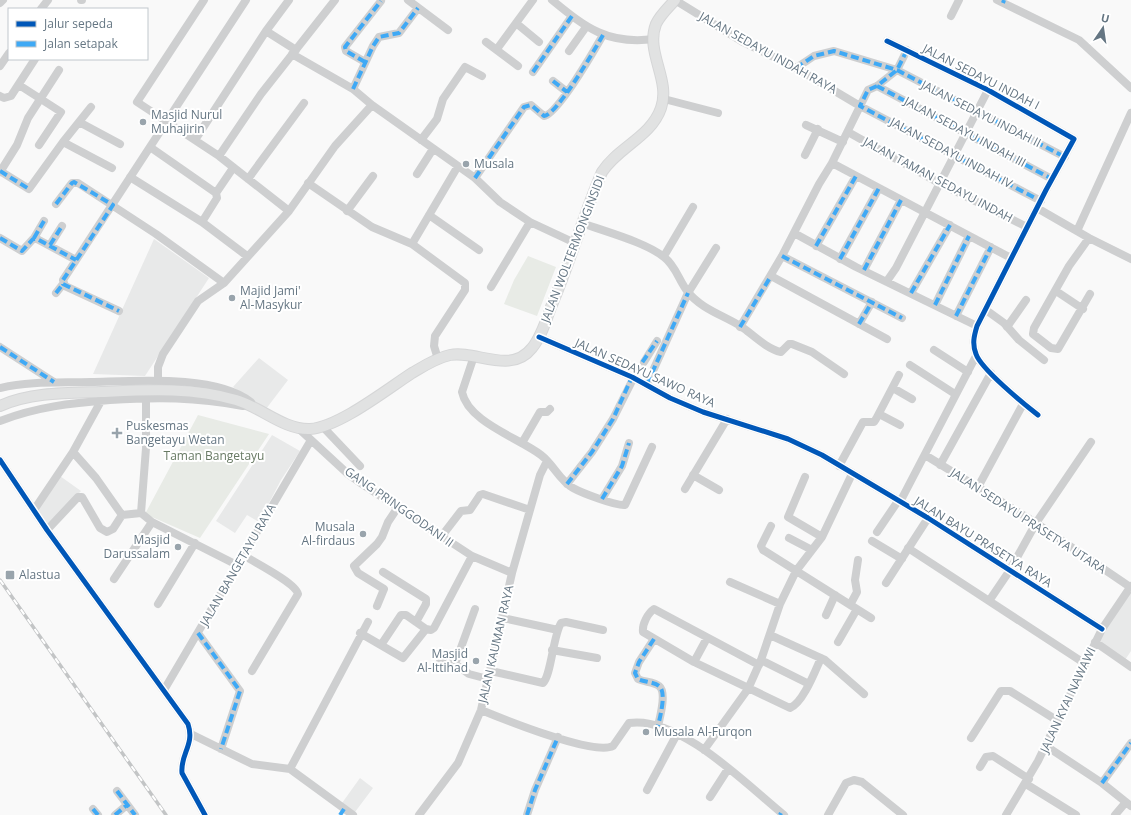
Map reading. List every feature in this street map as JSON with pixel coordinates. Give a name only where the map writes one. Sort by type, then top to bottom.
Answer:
[{"type":"main road","name":"JALAN WOLTERMONGINSIDI","points":[[0,406],[25,398],[70,393],[150,390],[192,391],[216,394],[239,401],[286,423],[296,427],[308,429],[323,427],[338,420],[422,367],[449,355],[474,356],[500,362],[525,356],[539,338],[582,223],[605,167],[653,124],[664,99],[664,90],[654,39],[656,25],[659,19],[675,0]]},
{"type":"street","points":[[42,8],[48,0]]},
{"type":"street","points":[[204,0],[137,102],[219,156],[289,211]]},
{"type":"street","points":[[56,293],[130,176],[168,122],[246,0]]},
{"type":"street","points":[[195,140],[266,31],[289,0]]},
{"type":"street","points":[[219,156],[262,94],[335,0]]},
{"type":"street","points":[[408,0],[448,30]]},
{"type":"street","points":[[497,49],[533,0]]},
{"type":"street","points":[[552,0],[586,27],[603,35],[611,38],[638,41],[654,39]]},
{"type":"street","name":"JALAN SEDAYU INDAH RAYA","points":[[675,0],[743,42],[796,68],[860,106]]},
{"type":"street","points":[[951,16],[959,0]]},
{"type":"street","points":[[365,62],[346,51],[345,46],[381,1]]},
{"type":"street","points":[[1001,1],[1079,40],[1131,88]]},
{"type":"street","points":[[353,89],[365,62],[379,37],[399,33],[418,8]]},
{"type":"street","points":[[533,72],[572,16]]},
{"type":"street","points":[[516,23],[539,42]]},
{"type":"street","points":[[569,51],[586,27]]},
{"type":"street","points":[[266,31],[294,52],[353,89],[372,105],[475,178],[500,202],[530,222],[575,243]]},
{"type":"street","points":[[475,178],[524,107],[531,105],[542,115],[546,116],[553,110],[567,92],[603,35]]},
{"type":"street","name":"JALAN SEDAYU INDAH I","points":[[887,41],[988,90],[1066,133],[1074,140],[1065,157]]},
{"type":"street","points":[[486,42],[518,66]]},
{"type":"street","points":[[740,326],[782,256],[816,189],[843,142],[868,90],[878,86],[897,70],[907,50]]},
{"type":"street","name":"JALAN SEDAYU INDAH II","points":[[796,68],[814,56],[834,51],[897,70],[1065,157]]},
{"type":"street","points":[[0,66],[8,54]]},
{"type":"street","points":[[0,96],[8,98],[19,85],[34,60]]},
{"type":"street","points":[[421,140],[437,119],[443,99],[465,66],[482,76]]},
{"type":"street","points":[[59,70],[28,118],[17,145],[1,168],[29,189],[63,142],[92,107]]},
{"type":"street","points":[[553,81],[567,92]]},
{"type":"street","points":[[19,85],[61,112],[39,145]]},
{"type":"street","name":"JALAN SEDAYU INDAH III","points":[[878,86],[1052,179]]},
{"type":"street","points":[[887,281],[988,90]]},
{"type":"street","points":[[664,99],[718,113]]},
{"type":"street","points":[[248,179],[304,103]]},
{"type":"street","points":[[158,380],[160,359],[173,336],[198,301],[224,283],[289,211],[335,146],[372,105]]},
{"type":"street","name":"JALAN SEDAYU INDAH IV","points":[[860,106],[954,154],[1039,205],[1076,232],[1131,259]]},
{"type":"street","points":[[1076,232],[1131,113]]},
{"type":"street","points":[[79,122],[120,144]]},
{"type":"street","points":[[806,125],[818,129],[843,142]]},
{"type":"street","points":[[805,155],[818,129]]},
{"type":"street","name":"JALAN TAMAN SEDAYU INDAH","points":[[848,132],[939,182],[1028,227]]},
{"type":"street","points":[[63,142],[112,168]]},
{"type":"street","points":[[150,147],[216,193]]},
{"type":"street","points":[[417,174],[433,149]]},
{"type":"street","points":[[877,532],[899,502],[968,372],[976,356],[974,338],[977,326],[1052,179],[1065,157]]},
{"type":"street","points":[[832,163],[1011,258]]},
{"type":"street","points":[[412,244],[458,166]]},
{"type":"street","points":[[202,222],[217,198],[216,193],[233,168]]},
{"type":"street","points":[[130,176],[202,222],[247,256]]},
{"type":"street","points":[[347,211],[373,176]]},
{"type":"street","points":[[816,246],[856,176]]},
{"type":"street","points":[[56,204],[74,182],[113,205],[224,283]]},
{"type":"street","points":[[308,183],[372,227],[412,244],[466,285],[436,336],[434,346],[438,359]]},
{"type":"street","points":[[840,259],[878,188]]},
{"type":"street","points":[[864,270],[902,200]]},
{"type":"street","points":[[664,256],[693,206]]},
{"type":"street","points":[[429,216],[479,250]]},
{"type":"street","points":[[0,238],[22,251],[34,238],[44,221]]},
{"type":"street","points":[[491,287],[530,222]]},
{"type":"street","points":[[582,223],[639,244],[664,256],[671,263],[688,293],[707,307],[740,326],[775,350],[782,351],[789,344],[792,344],[812,352],[844,374]]},
{"type":"street","points":[[911,293],[950,225]]},
{"type":"street","points":[[50,245],[62,226]]},
{"type":"street","points":[[794,233],[840,259],[977,326]]},
{"type":"street","points":[[935,305],[969,236]]},
{"type":"street","points":[[34,238],[50,245],[76,260]]},
{"type":"street","points":[[1089,238],[1069,266],[1033,333],[1045,344],[1054,349],[1058,349],[1083,309],[1090,294]]},
{"type":"street","points":[[956,316],[991,247]]},
{"type":"street","points":[[647,384],[688,293],[716,248]]},
{"type":"street","points":[[782,256],[902,318]]},
{"type":"street","points":[[771,276],[887,339]]},
{"type":"street","points":[[63,284],[119,311]]},
{"type":"street","points":[[1056,291],[1083,309]]},
{"type":"street","points":[[1007,327],[1026,300]]},
{"type":"street","points":[[860,324],[872,302]]},
{"type":"street","points":[[986,310],[1044,360]]},
{"type":"street","name":"JALAN SEDAYU SAWO RAYA","points":[[539,338],[634,375],[647,384],[703,412],[788,439],[822,456],[852,474]]},
{"type":"street","points":[[644,362],[657,341]]},
{"type":"street","points":[[0,347],[54,382]]},
{"type":"street","points":[[934,350],[968,372]]},
{"type":"street","points":[[474,356],[462,387],[462,396],[467,406],[478,417],[522,443],[547,461],[567,484],[582,493],[620,505],[626,504],[652,447]]},
{"type":"street","points":[[976,356],[1023,404],[1038,415]]},
{"type":"street","points":[[910,365],[955,394]]},
{"type":"street","points":[[940,465],[991,373]]},
{"type":"street","points":[[567,484],[592,452],[613,419],[634,375]]},
{"type":"street","points":[[840,466],[863,422],[874,422],[899,375]]},
{"type":"street","points":[[0,388],[54,382],[158,380],[191,383],[224,390],[250,401],[259,410]]},
{"type":"street","points":[[893,388],[912,399]]},
{"type":"street","points":[[0,422],[42,407],[146,398],[195,398],[259,410]]},
{"type":"street","points":[[141,513],[146,448],[146,398]]},
{"type":"street","points":[[34,510],[73,452],[101,401]]},
{"type":"street","points":[[978,487],[1023,404]]},
{"type":"street","points":[[522,443],[540,412],[547,412],[550,409]]},
{"type":"street","points":[[879,414],[900,425]]},
{"type":"street","points":[[685,489],[727,419]]},
{"type":"street","name":"GANG PRINGGODANI II","points":[[296,427],[348,474],[441,537],[472,556],[512,572]]},
{"type":"street","points":[[323,427],[360,466]]},
{"type":"street","name":"JALAN BANGETAYU RAYA","points":[[164,690],[311,440]]},
{"type":"street","points":[[989,601],[1010,570],[1036,523],[1091,442]]},
{"type":"street","points":[[602,499],[622,466],[629,443]]},
{"type":"street","points":[[73,452],[96,478],[122,515]]},
{"type":"street","name":"JALAN SEDAYU PRASETYA UTARA","points":[[925,455],[1036,523],[1131,586]]},
{"type":"street","points":[[0,460],[47,530],[188,724],[191,734],[188,749],[181,766],[182,773],[205,815]]},
{"type":"street","name":"JALAN KAUMAN RAYA","points":[[419,815],[458,763],[481,710],[503,618],[512,572],[540,475],[547,461]]},
{"type":"street","points":[[704,750],[748,689],[760,663],[780,604],[796,571],[822,537],[852,474]]},
{"type":"street","name":"JALAN BAYU PRASETYA RAYA","points":[[852,474],[928,518],[1102,629]]},
{"type":"street","points":[[693,476],[719,490]]},
{"type":"street","points":[[805,477],[788,517],[822,537]]},
{"type":"street","points":[[441,537],[461,511],[470,510],[480,495],[483,494],[530,510]]},
{"type":"street","points":[[47,530],[78,496],[82,497],[104,531],[110,532],[122,515],[141,513],[152,522],[237,565]]},
{"type":"street","points":[[377,606],[384,589],[358,573],[354,566],[376,544],[398,507]]},
{"type":"street","points":[[886,582],[928,518]]},
{"type":"street","points":[[114,579],[152,522]]},
{"type":"street","points":[[771,526],[762,542],[762,548],[871,618]]},
{"type":"street","points":[[789,538],[812,550]]},
{"type":"street","points":[[872,541],[902,559]]},
{"type":"street","points":[[158,604],[195,543]]},
{"type":"street","points":[[908,548],[1084,663]]},
{"type":"street","points":[[243,555],[298,591],[298,594],[252,671]]},
{"type":"street","points":[[382,645],[401,615],[406,615],[426,629],[431,630],[434,628],[472,556]]},
{"type":"street","points":[[838,642],[854,607],[857,592],[855,580],[858,560]]},
{"type":"street","points":[[383,572],[426,599],[426,604],[416,622]]},
{"type":"street","points":[[730,582],[780,604]]},
{"type":"street","name":"JALAN KYAI NAWAWI","points":[[1011,813],[1046,746],[1095,642],[1131,586]]},
{"type":"street","points":[[826,615],[835,595]]},
{"type":"street","points":[[455,664],[475,609]]},
{"type":"street","points":[[809,684],[708,638],[653,609],[642,629],[643,632],[654,639],[694,662],[748,689],[791,708],[809,684],[821,658]]},
{"type":"street","points":[[503,618],[558,630]]},
{"type":"street","points":[[290,769],[360,633],[368,622]]},
{"type":"street","points":[[491,670],[543,683],[546,678],[552,650],[561,623],[566,622],[603,630]]},
{"type":"street","points":[[360,633],[402,658],[426,629]]},
{"type":"street","points":[[198,633],[240,690],[221,749]]},
{"type":"street","points":[[770,635],[829,663],[864,694]]},
{"type":"street","points":[[694,662],[708,638]]},
{"type":"street","points":[[654,639],[639,662],[635,674],[638,679],[658,685],[662,690],[662,702],[658,726]]},
{"type":"street","points":[[1095,642],[1130,663]]},
{"type":"street","points":[[552,650],[597,658]]},
{"type":"street","points":[[440,659],[455,664],[469,674],[488,679]]},
{"type":"street","points":[[971,738],[1001,691],[1005,690],[1010,691],[1058,721]]},
{"type":"street","points":[[481,710],[540,733],[585,746],[607,748],[617,742],[623,729],[629,722],[641,722],[658,726],[677,734],[704,750],[782,814]]},
{"type":"street","points":[[191,734],[252,764],[290,769],[342,812],[353,815]]},
{"type":"street","points":[[647,790],[677,734]]},
{"type":"street","points":[[527,815],[558,737]]},
{"type":"street","points":[[1102,783],[1131,743]]},
{"type":"street","points":[[1046,746],[1102,783],[1128,804],[1115,815]]},
{"type":"street","points":[[980,767],[986,757],[993,756],[1027,782],[1076,815]]},
{"type":"street","points":[[710,797],[728,769]]},
{"type":"street","points":[[828,815],[846,784],[854,780],[862,782],[902,815]]},
{"type":"street","points":[[117,791],[135,815]]},
{"type":"street","points":[[114,815],[127,804]]},
{"type":"shaded area","points":[[154,239],[209,278],[145,376],[93,374]]},
{"type":"shaded area","points":[[259,358],[288,380],[266,409],[233,387]]},
{"type":"shaded area","points":[[272,435],[300,451],[281,480],[259,522],[247,515],[235,533],[216,521]]},
{"type":"shaded area","points":[[60,476],[81,491],[48,525],[37,508]]},
{"type":"shaded area","points":[[1131,592],[1131,651],[1125,660],[1097,641]]},
{"type":"shaded area","points":[[360,778],[373,788],[355,812],[342,803]]},
{"type":"green space","points":[[528,256],[556,267],[537,316],[504,304],[514,280]]},
{"type":"green space","name":"Taman Bangetayu","points":[[198,415],[269,434],[200,538],[145,514]]},
{"type":"tunnel","points":[[636,372],[644,362]]},
{"type":"railway","points":[[0,580],[166,815]]},
{"type":"marked path","points":[[365,62],[346,51],[345,47],[381,1]]},
{"type":"marked path","points":[[353,89],[373,46],[379,37],[399,33],[418,8]]},
{"type":"marked path","points":[[533,72],[572,16]]},
{"type":"marked path","points":[[475,178],[524,107],[531,105],[544,116],[550,113],[558,105],[603,35]]},
{"type":"marked path","points":[[907,50],[897,70],[877,86],[868,90],[860,106],[1041,201]]},
{"type":"marked path","points":[[796,68],[814,56],[834,51],[897,70],[1065,157]]},
{"type":"marked path","points":[[553,81],[567,92]]},
{"type":"marked path","points":[[877,86],[1052,179]]},
{"type":"marked path","points":[[0,171],[29,189]]},
{"type":"marked path","points":[[816,246],[856,176]]},
{"type":"marked path","points":[[56,204],[74,182],[113,205],[63,280],[63,284],[119,311]]},
{"type":"marked path","points":[[840,259],[879,188]]},
{"type":"marked path","points":[[864,270],[901,200]]},
{"type":"marked path","points":[[34,238],[44,221]]},
{"type":"marked path","points":[[911,293],[950,225]]},
{"type":"marked path","points":[[50,245],[62,226]]},
{"type":"marked path","points":[[935,305],[969,236]]},
{"type":"marked path","points":[[0,238],[22,251],[33,239],[37,239],[76,260]]},
{"type":"marked path","points":[[956,316],[991,247]]},
{"type":"marked path","points":[[782,256],[902,318]]},
{"type":"marked path","points":[[740,327],[771,276]]},
{"type":"marked path","points":[[56,293],[63,284]]},
{"type":"marked path","points":[[647,384],[688,293]]},
{"type":"marked path","points":[[859,324],[872,302]]},
{"type":"marked path","points":[[567,484],[592,452],[613,419],[632,377],[657,341]]},
{"type":"marked path","points":[[0,347],[54,382]]},
{"type":"marked path","points":[[602,499],[622,466],[629,443]]},
{"type":"marked path","points":[[198,633],[240,691],[221,749]]},
{"type":"marked path","points":[[654,639],[639,662],[635,673],[638,679],[657,685],[661,689],[663,699],[658,726]]},
{"type":"marked path","points":[[527,815],[535,790],[558,737]]},
{"type":"marked path","points":[[1102,783],[1131,743]]},
{"type":"marked path","points":[[117,791],[135,815]]},
{"type":"marked path","points":[[115,815],[127,805]]},
{"type":"marked path","points":[[93,809],[98,815]]},
{"type":"marked path","points":[[340,815],[344,809]]},
{"type":"cycle path","points":[[887,41],[988,90],[1074,139],[1046,190],[977,326],[974,337],[976,354],[986,368],[994,377],[1038,415]]},
{"type":"cycle path","points":[[539,337],[632,377],[670,398],[703,412],[788,439],[822,455],[928,518],[1102,629]]},
{"type":"cycle path","points":[[0,460],[47,530],[188,724],[190,738],[183,760],[182,773],[205,815]]},
{"type":"place","name":"Masjid Nurul Muhajirin","points":[[143,122]]},
{"type":"place","name":"Musala","points":[[466,164]]},
{"type":"place","name":"Majid Jami' Al-Masykur","points":[[232,298]]},
{"type":"place","name":"Puskesmas Bangetayu Wetan","points":[[117,433]]},
{"type":"place","name":"Musala Al-firdaus","points":[[363,534]]},
{"type":"place","name":"Masjid Darussalam","points":[[178,547]]},
{"type":"place","name":"Alastua","points":[[10,575]]},
{"type":"place","name":"Masjid Al-Ittihad","points":[[476,661]]},
{"type":"place","name":"Musala Al-Furqon","points":[[646,732]]}]
